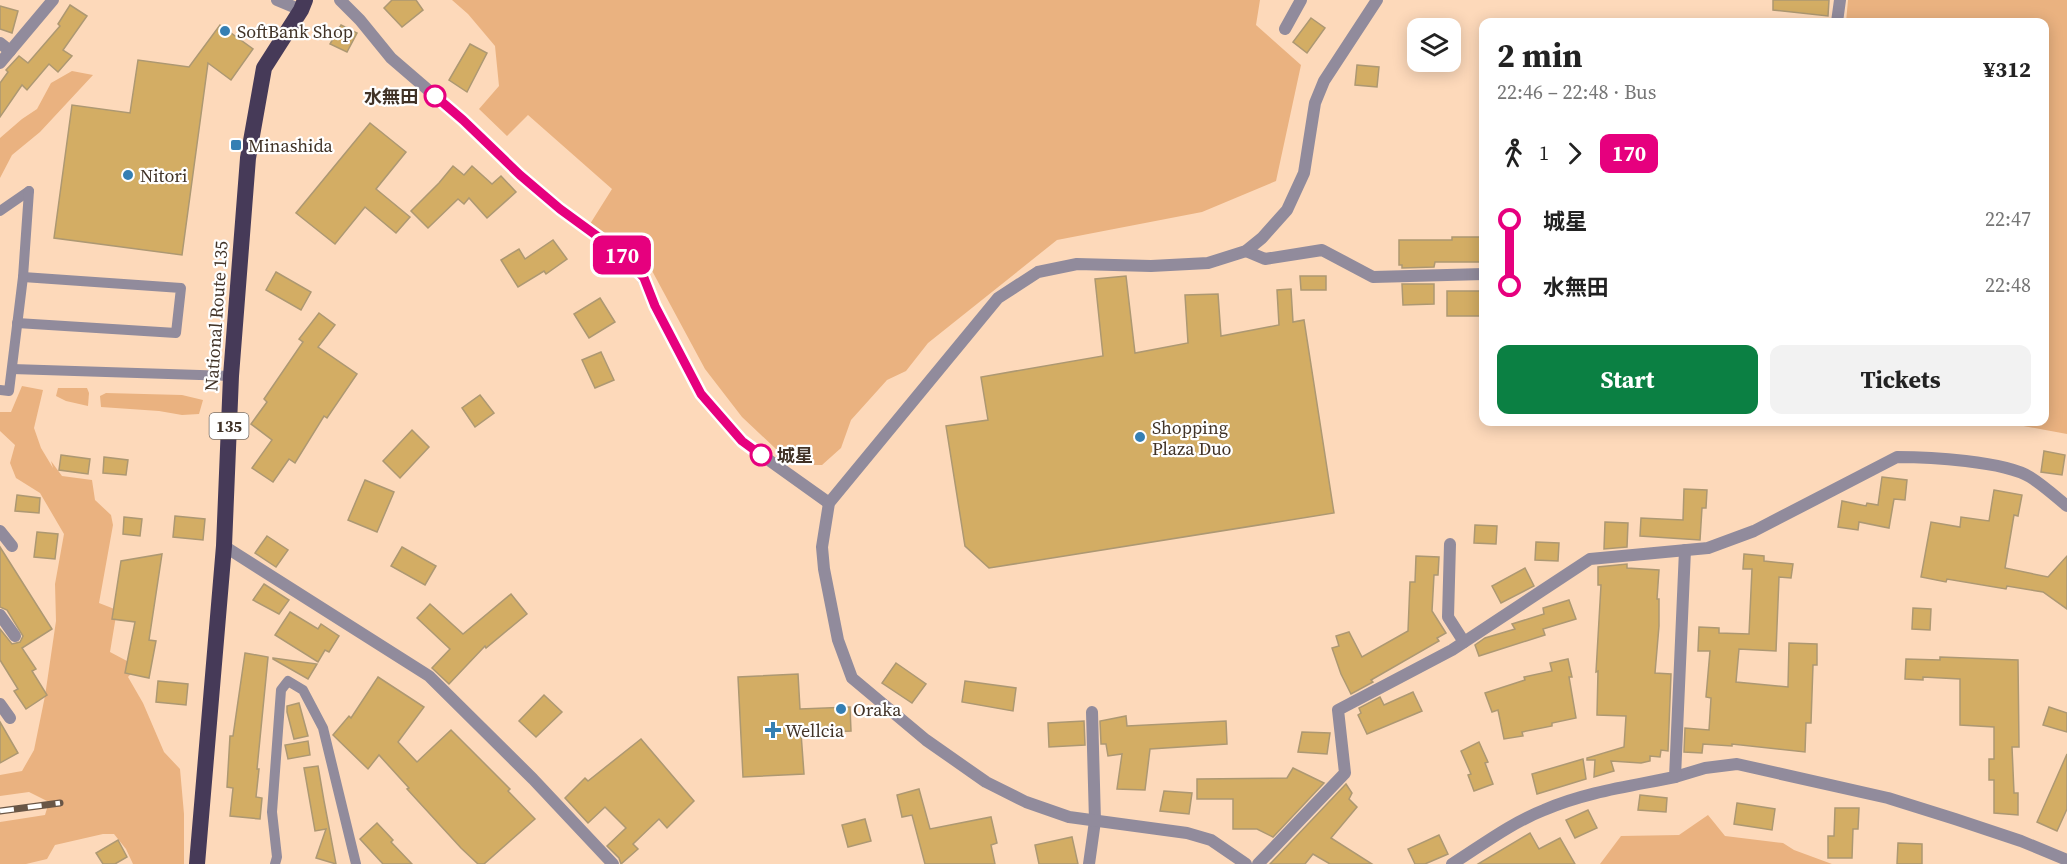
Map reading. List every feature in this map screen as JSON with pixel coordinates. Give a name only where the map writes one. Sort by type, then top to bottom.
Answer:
[{"type":"highway","name":"National Route 135","points":[[197,864],[224,546],[231,376],[248,158],[264,68],[303,5]]},
{"type":"street","points":[[0,63],[5,47],[53,0]]},
{"type":"street","points":[[277,0],[303,5]]},
{"type":"street","points":[[340,0],[360,20],[391,58],[463,120],[520,175],[560,209],[619,252],[644,278],[655,306],[701,394],[742,441],[829,503]]},
{"type":"street","points":[[1285,29],[1301,0]]},
{"type":"street","points":[[1246,864],[1211,840],[1187,833],[1069,817],[1026,802],[986,782],[926,740],[852,678],[838,640],[822,547],[829,503],[998,297],[1038,272],[1077,264],[1151,266],[1208,263],[1246,250],[1262,238],[1287,210],[1304,173],[1316,103],[1324,81],[1377,0]]},
{"type":"street","points":[[1838,18],[1840,0]]},
{"type":"street","points":[[1246,250],[1265,259],[1322,250],[1373,277],[1479,274]]},
{"type":"street","points":[[1258,864],[1345,773],[1338,710],[1464,642],[1590,559],[1708,548],[1754,531],[1897,457],[1923,457],[1999,466],[2028,476],[2067,506]]},
{"type":"street","points":[[0,531],[12,546]]},
{"type":"street","points":[[1450,544],[1448,617],[1464,642]]},
{"type":"street","points":[[224,546],[429,676],[533,779],[614,864]]},
{"type":"street","points":[[1675,777],[1685,550]]},
{"type":"street","points":[[0,615],[15,636]]},
{"type":"street","points":[[0,704],[10,718]]},
{"type":"street","points":[[1089,864],[1095,821],[1092,712]]},
{"type":"street","points":[[1452,864],[1516,824],[1543,810],[1570,800],[1675,777],[1705,768],[1737,764],[1888,798],[2021,841],[2067,860]]},
{"type":"lane","points":[[0,211],[29,191],[23,277],[9,391],[0,390]]},
{"type":"lane","points":[[17,323],[176,333],[181,288],[23,277]]},
{"type":"lane","points":[[12,369],[231,376]]},
{"type":"lane","points":[[275,864],[277,857],[272,812],[281,690],[288,681],[303,690],[323,728],[356,864]]},
{"type":"shaded area","points":[[452,0],[1260,0],[1256,25],[1301,65],[1276,181],[1202,212],[1057,240],[928,343],[906,371],[887,380],[851,420],[841,448],[822,465],[793,465],[742,417],[705,369],[650,267],[590,224],[612,189],[528,115],[507,136],[479,109],[499,86],[495,46],[468,14]]},
{"type":"shaded area","points":[[1848,0],[2067,0],[2067,434],[2024,426],[2049,426],[2049,18],[1846,18]]},
{"type":"shaded area","points":[[72,71],[93,75],[40,132],[12,155],[0,178],[0,138],[37,109],[51,83]]},
{"type":"shaded area","points":[[22,386],[43,390],[34,428],[41,448],[53,468],[51,461],[62,476],[92,480],[95,500],[111,515],[113,525],[99,603],[117,610],[110,652],[127,661],[135,669],[128,677],[143,703],[164,752],[180,769],[184,814],[184,864],[133,864],[126,849],[114,834],[103,834],[55,845],[47,859],[26,864],[0,864],[0,822],[45,815],[49,802],[29,792],[0,796],[0,775],[22,771],[34,750],[56,621],[55,584],[64,534],[40,493],[16,478],[10,463],[15,445],[0,431],[0,412],[11,412]]},
{"type":"shaded area","points":[[58,388],[87,388],[88,406],[56,396]]},
{"type":"shaded area","points":[[106,393],[182,395],[203,400],[199,414],[182,415],[101,407],[100,396]]},
{"type":"shaded area","points":[[1708,815],[1725,836],[1783,843],[1794,850],[1832,864],[1600,864],[1621,836],[1679,835]]},
{"type":"building","points":[[392,0],[416,0],[423,10],[402,27],[384,8]]},
{"type":"building","points":[[1773,0],[1829,0],[1828,16],[1773,10]]},
{"type":"building","points":[[70,5],[87,16],[63,50],[72,56],[58,72],[49,64],[27,90],[22,85],[0,117],[0,83],[8,72],[6,70],[19,56],[28,63],[60,26],[58,24]]},
{"type":"building","points":[[0,6],[18,11],[12,33],[0,29]]},
{"type":"building","points":[[1311,18],[1325,28],[1307,53],[1293,42]]},
{"type":"building","name":"Nitori","points":[[220,25],[253,49],[231,80],[208,63],[182,255],[54,238],[72,105],[130,113],[138,60],[189,67]]},
{"type":"building","points":[[341,25],[357,33],[347,52],[330,44]]},
{"type":"building","points":[[470,44],[487,53],[467,92],[449,80]]},
{"type":"building","points":[[1357,65],[1379,67],[1377,87],[1355,85]]},
{"type":"building","points":[[370,123],[406,152],[376,189],[410,217],[396,233],[365,207],[335,244],[296,213]]},
{"type":"building","points":[[453,166],[464,175],[472,166],[492,184],[501,176],[516,192],[487,218],[469,198],[464,204],[458,199],[428,228],[411,211]]},
{"type":"building","points":[[1452,237],[1479,237],[1479,262],[1435,262],[1434,267],[1402,268],[1402,265],[1399,265],[1399,240],[1452,240]]},
{"type":"building","points":[[553,240],[567,259],[546,274],[544,271],[518,287],[501,260],[519,249],[525,259]]},
{"type":"building","points":[[276,272],[311,292],[301,310],[266,290]]},
{"type":"building","points":[[1126,276],[1135,353],[1188,343],[1185,295],[1218,294],[1221,336],[1279,325],[1277,290],[1291,289],[1293,322],[1304,320],[1334,513],[989,568],[965,546],[946,426],[988,420],[981,377],[1103,356],[1095,279]]},
{"type":"building","points":[[1300,276],[1326,276],[1326,290],[1301,290]]},
{"type":"building","points":[[1402,284],[1434,284],[1434,304],[1403,305]]},
{"type":"building","points":[[1447,291],[1479,291],[1479,316],[1447,316]]},
{"type":"building","points":[[600,298],[615,322],[589,338],[574,314]]},
{"type":"building","points":[[319,313],[335,325],[318,347],[357,374],[327,418],[324,416],[295,463],[289,459],[273,482],[252,468],[272,440],[251,424],[267,402],[264,399],[303,342],[299,339]]},
{"type":"building","points":[[601,352],[614,380],[595,388],[582,360]]},
{"type":"building","points":[[480,395],[494,413],[475,427],[462,408]]},
{"type":"building","points":[[412,430],[429,447],[400,478],[383,461]]},
{"type":"building","points":[[2044,451],[2065,455],[2062,475],[2041,472]]},
{"type":"building","points":[[61,455],[90,459],[88,474],[59,470]]},
{"type":"building","points":[[104,457],[128,460],[126,475],[103,473]]},
{"type":"building","points":[[1882,477],[1907,480],[1905,500],[1894,499],[1889,528],[1859,522],[1858,530],[1838,527],[1842,501],[1866,506],[1867,503],[1878,505]]},
{"type":"building","points":[[365,480],[394,492],[377,532],[348,520]]},
{"type":"building","points":[[1684,489],[1707,490],[1706,508],[1702,508],[1700,540],[1640,536],[1641,518],[1683,520]]},
{"type":"building","points":[[1994,490],[2022,495],[2018,516],[2014,515],[2005,568],[2048,577],[2067,556],[2067,609],[2043,592],[2007,586],[2006,589],[1947,579],[1946,582],[1921,577],[1931,522],[1960,527],[1961,517],[1989,521]]},
{"type":"building","points":[[17,495],[40,498],[39,513],[15,511]]},
{"type":"building","points":[[175,516],[205,519],[203,540],[173,537]]},
{"type":"building","points":[[124,517],[142,519],[140,536],[123,534]]},
{"type":"building","points":[[1605,522],[1628,523],[1627,547],[1604,549]]},
{"type":"building","points":[[1475,525],[1497,526],[1496,544],[1474,543]]},
{"type":"building","points":[[37,532],[58,534],[55,559],[34,557]]},
{"type":"building","points":[[267,536],[288,550],[276,567],[255,553]]},
{"type":"building","points":[[1536,542],[1559,543],[1558,561],[1535,560]]},
{"type":"building","points":[[0,547],[52,629],[22,648],[36,669],[32,671],[47,695],[26,709],[14,691],[18,689],[0,660],[0,629],[12,644],[20,642],[23,636],[7,610],[0,607]]},
{"type":"building","points":[[402,547],[436,566],[425,585],[391,566]]},
{"type":"building","points":[[162,554],[149,640],[156,641],[149,678],[125,673],[135,622],[112,619],[121,561]]},
{"type":"building","points":[[1744,554],[1764,556],[1764,561],[1793,564],[1791,578],[1779,577],[1776,651],[1739,649],[1736,682],[1788,687],[1789,643],[1817,644],[1817,665],[1813,665],[1811,723],[1806,723],[1805,752],[1732,744],[1732,746],[1703,744],[1702,753],[1684,752],[1685,728],[1709,730],[1711,698],[1706,697],[1710,651],[1698,651],[1699,627],[1719,628],[1719,633],[1749,634],[1752,569],[1743,569]]},
{"type":"building","points":[[1416,556],[1439,557],[1438,575],[1434,575],[1432,611],[1446,633],[1437,638],[1439,641],[1351,694],[1332,648],[1339,646],[1336,636],[1349,632],[1362,657],[1408,631],[1410,582],[1415,582]]},
{"type":"building","points":[[1627,564],[1627,568],[1659,570],[1657,599],[1659,599],[1659,626],[1655,673],[1671,674],[1668,751],[1661,750],[1660,757],[1650,756],[1650,761],[1641,763],[1611,761],[1614,771],[1594,777],[1595,760],[1587,760],[1587,758],[1624,747],[1626,716],[1597,715],[1598,671],[1596,672],[1601,585],[1598,585],[1598,567]]},
{"type":"building","points":[[1525,568],[1534,586],[1501,603],[1492,586]]},
{"type":"building","points":[[264,584],[289,600],[279,614],[253,600]]},
{"type":"building","points":[[511,594],[527,614],[486,648],[485,646],[449,684],[432,668],[450,649],[417,618],[430,604],[463,634]]},
{"type":"building","points":[[1569,600],[1576,619],[1543,629],[1545,635],[1479,656],[1475,645],[1485,638],[1515,629],[1512,624],[1544,614],[1543,608]]},
{"type":"building","points":[[1913,608],[1931,609],[1930,630],[1912,629]]},
{"type":"building","points":[[290,612],[318,629],[321,624],[339,636],[329,652],[325,650],[318,662],[275,635]]},
{"type":"building","points":[[245,653],[268,657],[257,769],[259,769],[256,797],[262,798],[260,819],[230,816],[233,788],[227,787],[230,736],[233,736]]},
{"type":"building","points":[[1940,657],[2018,660],[2019,747],[2012,747],[2014,793],[2018,793],[2018,815],[1994,813],[1994,780],[1989,780],[1989,759],[1994,759],[1994,727],[1960,725],[1960,679],[1923,677],[1923,680],[1905,679],[1906,659],[1940,660]]},
{"type":"building","points":[[273,658],[317,664],[308,679]]},
{"type":"building","points":[[1568,659],[1576,718],[1522,732],[1523,736],[1504,739],[1498,710],[1492,712],[1485,693],[1525,680],[1524,677],[1552,671],[1550,663]]},
{"type":"building","points":[[896,663],[926,684],[912,703],[882,683]]},
{"type":"building","points":[[798,674],[800,709],[850,707],[851,731],[801,733],[804,774],[743,777],[738,677]]},
{"type":"building","points":[[378,677],[424,707],[398,742],[417,762],[451,730],[510,789],[508,791],[535,819],[484,864],[478,864],[461,848],[379,755],[368,769],[333,735],[349,716],[351,718]]},
{"type":"building","points":[[158,681],[188,684],[186,705],[156,702]]},
{"type":"building","points":[[965,681],[1016,688],[1013,711],[962,702]]},
{"type":"building","points":[[1413,692],[1422,711],[1367,734],[1358,715],[1361,713],[1359,708],[1380,697],[1384,705]]},
{"type":"building","points":[[544,695],[562,712],[536,737],[519,721]]},
{"type":"building","points":[[299,703],[308,736],[294,739],[287,706]]},
{"type":"building","points":[[2049,707],[2067,713],[2067,732],[2043,725]]},
{"type":"building","points":[[1126,716],[1127,726],[1226,721],[1227,744],[1150,749],[1145,790],[1117,789],[1122,754],[1108,756],[1106,744],[1101,744],[1100,721]]},
{"type":"building","points":[[1084,721],[1085,745],[1049,747],[1048,723]]},
{"type":"building","points":[[0,722],[18,753],[0,763]]},
{"type":"building","points":[[1302,732],[1330,733],[1327,754],[1298,752]]},
{"type":"building","points":[[641,739],[694,801],[667,828],[659,819],[633,844],[638,849],[621,864],[619,858],[607,846],[626,828],[605,807],[588,823],[565,798],[585,778],[588,781]]},
{"type":"building","points":[[308,741],[310,755],[288,759],[285,745]]},
{"type":"building","points":[[1479,742],[1488,762],[1485,763],[1493,784],[1474,791],[1468,775],[1471,774],[1461,751]]},
{"type":"building","points":[[2067,754],[2067,809],[2057,831],[2037,822]]},
{"type":"building","points":[[1583,759],[1586,779],[1537,794],[1532,774]]},
{"type":"building","points":[[318,766],[336,864],[316,858],[326,829],[315,831],[304,768]]},
{"type":"building","points":[[1293,768],[1324,783],[1273,837],[1257,829],[1233,829],[1233,799],[1197,799],[1197,779],[1287,778]]},
{"type":"building","points":[[1346,784],[1352,793],[1349,799],[1357,807],[1331,838],[1372,864],[1330,864],[1313,854],[1305,864],[1270,864]]},
{"type":"building","points":[[919,789],[930,829],[991,817],[997,843],[991,845],[995,864],[925,864],[912,815],[902,817],[897,795]]},
{"type":"building","points":[[1164,791],[1192,793],[1189,814],[1160,811]]},
{"type":"building","points":[[1640,795],[1667,798],[1666,812],[1638,810]]},
{"type":"building","points":[[1737,803],[1775,809],[1772,830],[1734,824]]},
{"type":"building","points":[[1835,808],[1859,808],[1858,829],[1853,829],[1852,858],[1828,858],[1828,836],[1834,836]]},
{"type":"building","points":[[1588,810],[1597,828],[1575,838],[1566,820]]},
{"type":"building","points":[[865,819],[871,841],[848,847],[842,825]]},
{"type":"building","points":[[377,823],[412,864],[383,864],[360,839]]},
{"type":"building","points":[[1530,833],[1539,849],[1560,838],[1575,864],[1478,864]]},
{"type":"building","points":[[1439,835],[1448,854],[1425,864],[1415,864],[1408,849]]},
{"type":"building","points":[[1072,837],[1078,864],[1039,864],[1035,845]]},
{"type":"building","points":[[118,840],[127,857],[115,864],[103,864],[96,853]]},
{"type":"building","points":[[1898,843],[1922,844],[1922,864],[1897,864]]},
{"type":"railway","points":[[0,811],[60,803]]},
{"type":"bus line","name":"170","points":[[435,96],[520,175],[560,209],[619,252],[644,278],[655,306],[701,394],[742,441],[761,455]]},
{"type":"place","name":"SoftBank Shop","points":[[225,31]]},
{"type":"place","name":"水無田","points":[[435,96]]},
{"type":"place","name":"Minashida","points":[[236,145]]},
{"type":"place","name":"Nitori","points":[[128,175]]},
{"type":"place","name":"Shopping Plaza Duo","points":[[1140,437]]},
{"type":"place","name":"城星","points":[[761,455]]},
{"type":"place","name":"Oraka","points":[[841,709]]},
{"type":"place","name":"Wellcia","points":[[773,730]]}]
